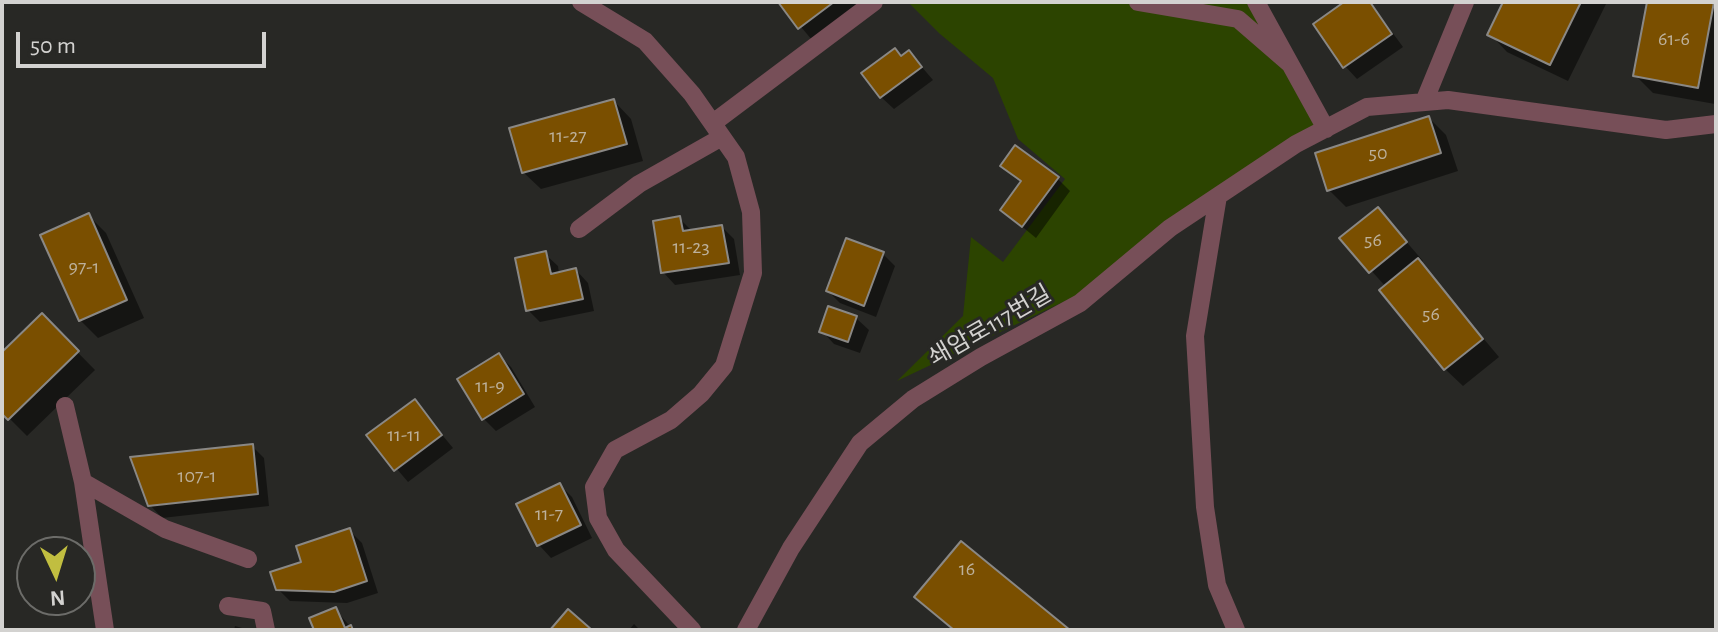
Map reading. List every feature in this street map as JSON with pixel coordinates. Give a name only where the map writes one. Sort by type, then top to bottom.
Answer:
[{"type":"lane","points":[[581,2],[645,41],[692,94],[736,157],[751,212],[753,273],[724,366],[701,394],[671,420],[615,450],[594,487],[598,518],[616,550],[663,603],[692,630]]},
{"type":"lane","points":[[579,229],[717,130],[874,2]]},
{"type":"lane","points":[[1138,2],[1238,19],[1290,64]]},
{"type":"lane","points":[[1256,2],[1326,129]]},
{"type":"lane","points":[[1424,102],[1465,2]]},
{"type":"lane","name":"쇄암로117번길","points":[[746,630],[791,548],[860,443],[913,399],[981,357],[1080,303],[1170,228],[1296,144],[1367,107],[1448,100],[1666,130],[1716,124]]},
{"type":"lane","points":[[1218,196],[1195,336],[1205,507],[1217,585],[1236,630]]},
{"type":"lane","points":[[65,406],[83,482],[105,630]]},
{"type":"lane","points":[[83,482],[165,529],[248,559]]},
{"type":"lane","points":[[228,606],[262,611],[266,630]]},
{"type":"green space","points":[[908,2],[1249,2],[1316,126],[1080,294],[897,381],[963,316],[971,237],[1003,262],[1065,179],[1018,139],[993,78],[940,34]]},
{"type":"building","points":[[778,2],[834,2],[798,29]]},
{"type":"building","points":[[1344,2],[1370,2],[1392,34],[1343,68],[1313,24]]},
{"type":"building","points":[[1503,2],[1581,2],[1550,65],[1487,35]]},
{"type":"building","points":[[1647,2],[1714,2],[1698,88],[1633,76]]},
{"type":"building","points":[[895,48],[901,56],[909,50],[922,67],[880,98],[861,73]]},
{"type":"building","points":[[614,99],[627,144],[522,173],[509,128]]},
{"type":"building","points":[[1429,116],[1441,153],[1327,191],[1315,153]]},
{"type":"building","points":[[1015,145],[1059,177],[1022,227],[1000,210],[1021,181],[1000,166]]},
{"type":"building","points":[[1378,207],[1407,242],[1369,273],[1339,238]]},
{"type":"building","points":[[89,213],[127,300],[79,321],[40,235]]},
{"type":"building","points":[[680,216],[683,231],[722,225],[729,263],[661,273],[653,221]]},
{"type":"building","points":[[846,238],[884,252],[864,306],[826,291]]},
{"type":"building","points":[[546,251],[551,274],[576,268],[583,299],[526,311],[515,258]]},
{"type":"building","points":[[1418,258],[1483,339],[1444,370],[1379,290]]},
{"type":"building","points":[[828,306],[857,316],[848,342],[819,332]]},
{"type":"building","points":[[42,313],[79,351],[8,420],[2,414],[2,352]]},
{"type":"building","points":[[499,353],[524,394],[482,420],[457,379]]},
{"type":"building","points":[[415,399],[442,435],[394,471],[366,435]]},
{"type":"building","points":[[253,444],[258,494],[148,506],[130,457]]},
{"type":"building","points":[[560,483],[581,525],[537,546],[516,504]]},
{"type":"building","points":[[350,528],[367,581],[334,592],[276,590],[270,572],[301,562],[296,546]]},
{"type":"building","points":[[961,541],[1070,630],[954,630],[914,597]]},
{"type":"building","points":[[336,607],[345,628],[351,625],[353,630],[314,630],[309,618]]},
{"type":"building","points":[[568,609],[592,630],[550,630]]}]
